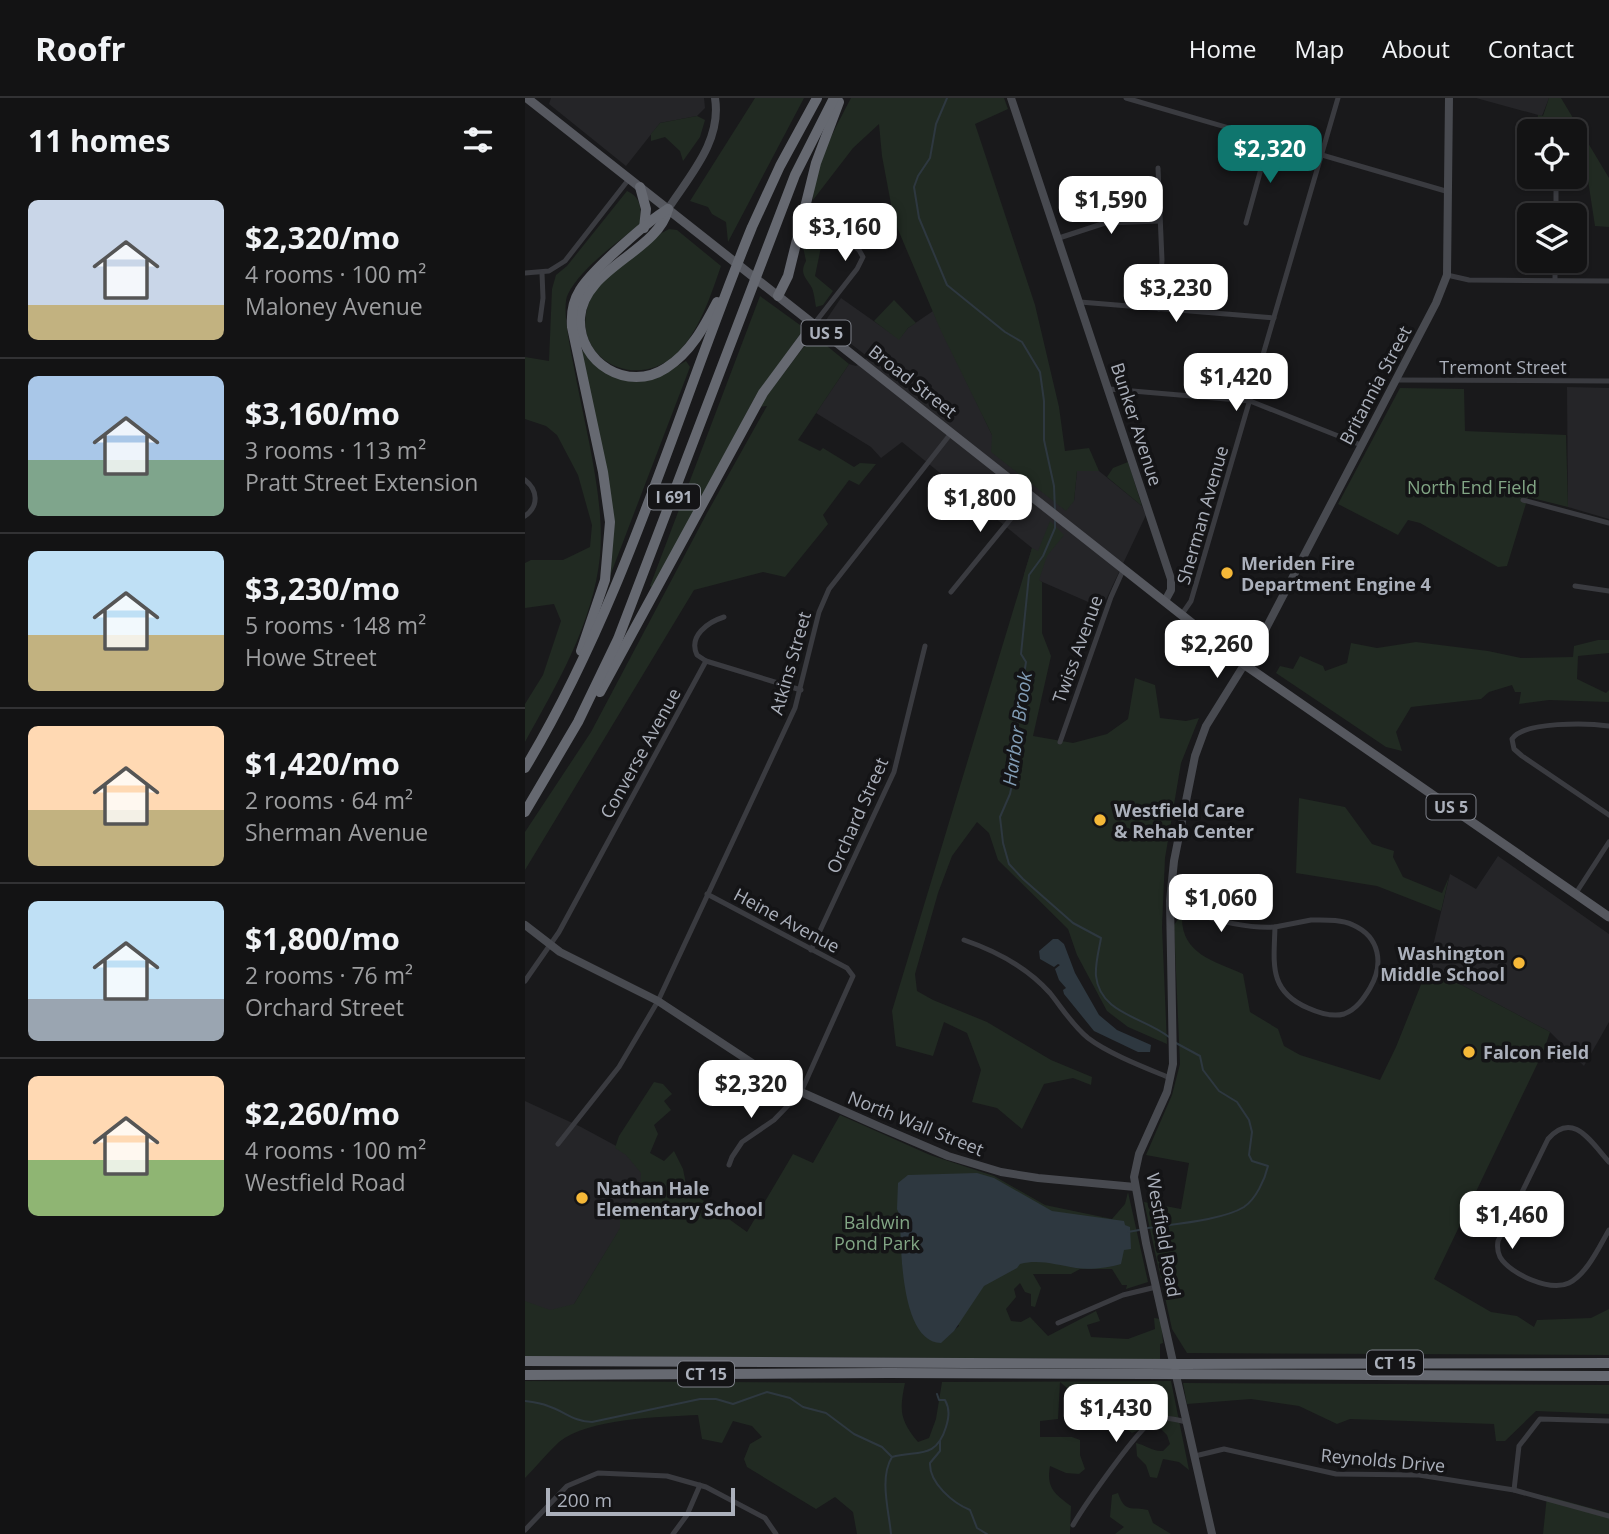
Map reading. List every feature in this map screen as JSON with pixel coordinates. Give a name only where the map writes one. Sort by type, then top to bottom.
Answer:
[{"type":"highway","name":"I 691","points":[[525,768],[579,670],[622,571],[741,255],[773,180],[817,98]]},
{"type":"highway","name":"I 691","points":[[525,812],[588,703],[633,602],[799,166],[834,98]]},
{"type":"highway","points":[[778,296],[788,276],[816,163],[841,98]]},
{"type":"highway","points":[[640,187],[646,212],[644,228]]},
{"type":"highway","points":[[579,670],[582,648],[605,580],[610,530],[603,472],[572,329],[572,312],[577,296],[588,279],[668,209]]},
{"type":"highway","points":[[668,209],[661,226],[596,283],[586,298],[581,313],[581,329],[585,345],[594,358],[606,369],[621,375],[642,377],[660,372],[678,359],[695,341],[733,278]]},
{"type":"highway","points":[[588,703],[605,684],[763,393],[814,324]]},
{"type":"highway","name":"CT 15","points":[[525,1361],[890,1368],[1169,1369],[1609,1363]]},
{"type":"highway","name":"CT 15","points":[[525,1375],[890,1368]]},
{"type":"highway","name":"CT 15","points":[[1181,1369],[1609,1376]]},
{"type":"main road","name":"Broad Street","points":[[527,98],[1245,665]]},
{"type":"main road","name":"US 5","points":[[1245,665],[1609,917]]},
{"type":"street","points":[[668,209],[711,142],[717,120],[715,98]]},
{"type":"street","name":"Bunker Avenue","points":[[1011,98],[1171,579],[1171,590],[1165,601]]},
{"type":"street","points":[[1126,98],[1449,192]]},
{"type":"street","name":"Sherman Avenue","points":[[1182,614],[1191,601],[1338,98]]},
{"type":"street","name":"Britannia Street","points":[[1245,665],[1436,303],[1447,275],[1450,98]]},
{"type":"street","points":[[1246,223],[1269,140]]},
{"type":"street","points":[[1158,168],[1161,260],[1159,309]]},
{"type":"street","points":[[525,273],[542,273],[557,267],[573,252],[629,179]]},
{"type":"street","points":[[811,210],[863,256],[857,269],[814,324]]},
{"type":"street","points":[[1059,238],[1105,223],[1160,221]]},
{"type":"street","points":[[540,320],[542,273]]},
{"type":"street","points":[[1555,273],[1555,280]]},
{"type":"street","points":[[1447,275],[1469,280],[1609,281]]},
{"type":"street","points":[[1080,302],[1274,318]]},
{"type":"street","name":"Tremont Street","points":[[1396,380],[1609,381]]},
{"type":"street","points":[[1109,389],[1250,401],[1361,445]]},
{"type":"street","name":"Atkins Street","points":[[558,1144],[619,1067],[658,1001],[788,724],[801,690],[817,619],[829,589],[952,432]]},
{"type":"street","points":[[525,480],[533,486],[535,500],[533,509],[525,516]]},
{"type":"street","points":[[951,592],[1031,494]]},
{"type":"street","points":[[1523,500],[1609,523]]},
{"type":"street","name":"Twiss Avenue","points":[[1060,742],[1124,568]]},
{"type":"street","points":[[1575,586],[1609,590]]},
{"type":"street","points":[[724,617],[708,623],[698,634],[695,650],[706,661],[801,690]]},
{"type":"street","name":"Orchard Street","points":[[811,950],[894,772],[925,646]]},
{"type":"street","name":"Converse Avenue","points":[[525,981],[551,946],[706,661]]},
{"type":"street","name":"Westfield Road","points":[[1212,1534],[1143,1229],[1134,1177],[1137,1162],[1171,1078],[1175,1051],[1170,907],[1174,861],[1192,767],[1208,721],[1245,665]]},
{"type":"street","points":[[1609,726],[1575,723],[1540,728],[1519,732],[1514,735],[1512,742],[1514,749],[1609,815]]},
{"type":"street","points":[[1576,893],[1609,842]]},
{"type":"street","name":"Heine Avenue","points":[[707,894],[852,973],[852,980],[801,1091]]},
{"type":"street","points":[[1170,907],[1255,928],[1311,920],[1331,920],[1353,925],[1370,936],[1378,949],[1380,965],[1365,997],[1355,1008],[1343,1014],[1328,1014],[1300,1004],[1287,995],[1278,985],[1274,972],[1275,927]]},
{"type":"street","name":"North Wall Street","points":[[525,925],[551,946],[658,1001],[755,1066],[801,1091],[948,1156],[983,1167],[1038,1178],[1135,1187]]},
{"type":"street","points":[[964,940],[993,951],[1025,971],[1044,987],[1072,1022],[1091,1040],[1171,1078]]},
{"type":"street","points":[[729,1165],[743,1142],[774,1120],[801,1091]]},
{"type":"street","points":[[1609,1162],[1574,1128],[1563,1126],[1555,1131],[1548,1139],[1509,1218],[1498,1241],[1497,1250],[1508,1266],[1524,1275],[1554,1286],[1568,1284],[1586,1267],[1609,1230]]},
{"type":"street","points":[[1058,1323],[1132,1292],[1156,1287]]},
{"type":"street","points":[[1073,1525],[1091,1497],[1146,1426],[1159,1418],[1187,1422]]},
{"type":"street","points":[[1514,1490],[1519,1446],[1540,1419],[1609,1422]]},
{"type":"street","name":"Reynolds Drive","points":[[1195,1456],[1224,1449],[1336,1474],[1419,1475],[1514,1490],[1609,1516]]},
{"type":"street","points":[[525,1530],[567,1486],[598,1473],[667,1475],[700,1485],[765,1518],[776,1534]]},
{"type":"street","points":[[673,1534],[687,1515],[700,1485]]},
{"type":"shaded area","points":[[551,98],[704,98],[705,108],[697,116],[660,123],[626,166],[549,104]]},
{"type":"shaded area","points":[[1476,98],[1549,98],[1542,116]]},
{"type":"shaded area","points":[[841,298],[899,339],[908,328],[933,311],[992,435],[1074,501],[1077,471],[1099,471],[1142,506],[1146,515],[1102,608],[1024,574],[1032,548],[902,442],[881,458],[871,447],[816,413],[849,364],[856,366],[868,357],[824,323]]},
{"type":"shaded area","points":[[1567,387],[1609,388],[1609,519],[1568,507]]},
{"type":"shaded area","name":"Washington Middle School","points":[[1498,856],[1609,934],[1609,1022],[1584,1066],[1550,1032],[1428,967],[1450,874],[1476,889]]},
{"type":"shaded area","points":[[1053,939],[1064,944],[1075,973],[1099,1015],[1117,1030],[1151,1045],[1150,1052],[1138,1052],[1094,1031],[1064,994],[1063,990],[1066,988],[1055,969],[1060,965],[1054,967],[1040,959],[1039,951]]},
{"type":"shaded area","name":"Nathan Hale Elementary School","points":[[525,1101],[581,1127],[657,1168],[562,1324],[525,1324]]},
{"type":"shaded area","points":[[977,1173],[994,1178],[1052,1211],[1124,1221],[1125,1225],[1130,1227],[1131,1249],[1124,1250],[1121,1264],[1104,1268],[1081,1269],[1041,1262],[1020,1264],[984,1286],[954,1331],[941,1343],[928,1338],[917,1327],[910,1310],[905,1290],[900,1216],[897,1209],[898,1183],[908,1175]]},
{"type":"green space","points":[[755,98],[804,98],[728,242],[726,222],[712,214],[708,207],[690,201]]},
{"type":"green space","points":[[851,98],[1004,98],[1008,109],[975,124],[1035,305],[1059,407],[1065,451],[1089,448],[1099,471],[1077,471],[1074,501],[1066,511],[991,452],[992,435],[941,331],[894,220],[879,124],[853,148],[813,200],[821,161]]},
{"type":"green space","points":[[1549,98],[1561,98],[1574,119],[1537,119],[1538,115],[1543,116]]},
{"type":"green space","points":[[697,116],[705,120],[700,137],[683,161],[680,151],[665,137],[651,141],[651,134],[660,123]]},
{"type":"green space","points":[[1587,141],[1609,178],[1609,227],[1595,226],[1588,180]]},
{"type":"green space","points":[[627,191],[638,201],[640,224],[591,265],[574,284],[566,301],[568,337],[598,492],[601,535],[596,581],[590,606],[572,653],[525,742],[525,704],[543,675],[561,621],[554,604],[525,608],[525,563],[531,560],[563,560],[590,547],[592,525],[578,475],[557,435],[546,426],[525,419],[525,357],[549,361],[552,289],[556,275],[567,266]]},
{"type":"green space","points":[[805,227],[828,246],[821,247],[815,276],[833,291],[823,305],[816,307],[812,288],[803,272],[806,261],[802,242]]},
{"type":"green space","points":[[669,229],[677,230],[721,266],[703,314],[683,347],[658,366],[641,370],[624,369],[608,362],[596,352],[588,337],[585,320],[590,300],[613,270]]},
{"type":"green space","points":[[760,296],[800,325],[801,333],[755,397],[653,588],[650,586]]},
{"type":"green space","points":[[894,300],[916,323],[908,328],[899,340],[874,321]]},
{"type":"green space","points":[[816,339],[849,364],[798,440],[820,451],[823,448],[854,467],[860,463],[876,464],[859,485],[849,480],[823,515],[828,524],[785,577],[763,572],[694,590],[525,870],[525,832],[591,732],[767,406],[758,407],[809,340]]},
{"type":"green space","points":[[585,349],[607,372],[660,376],[686,361],[690,367],[610,576],[614,516],[581,352]]},
{"type":"green space","name":"North End Field","points":[[1400,388],[1464,389],[1465,431],[1566,435],[1568,507],[1528,497],[1507,566],[1498,567],[1420,523],[1408,520],[1398,535],[1338,504]]},
{"type":"green space","points":[[1128,462],[1142,506],[1107,477],[1113,468]]},
{"type":"green space","points":[[1050,521],[1064,535],[1047,556],[1039,580],[1042,582],[1042,633],[1051,656],[1033,736],[1073,743],[1107,734],[1128,719],[1135,678],[1155,685],[1160,718],[1186,721],[1199,718],[1181,763],[1165,858],[1162,927],[1167,1044],[1128,1027],[1107,1011],[1077,955],[1068,929],[998,860],[989,833],[977,822],[952,856],[938,893],[915,974],[917,991],[987,1022],[1051,1060],[1092,1077],[1091,1085],[1073,1078],[1044,1084],[1022,1129],[997,1108],[972,1102],[981,1070],[967,1033],[944,1022],[933,1056],[896,1046],[892,1011],[1032,548],[1038,551]]},
{"type":"green space","points":[[1609,640],[1609,653],[1578,656],[1577,679],[1606,693],[1609,690],[1609,702],[1549,700],[1519,704],[1521,692],[1515,692],[1512,685],[1489,692],[1481,699],[1411,707],[1396,732],[1402,751],[1386,747],[1276,673],[1280,666],[1293,669],[1300,656],[1323,666],[1325,671],[1347,663],[1351,643],[1377,648],[1416,642],[1521,658],[1573,657],[1574,646]]},
{"type":"green space","points":[[1299,798],[1345,807],[1372,844],[1394,851],[1393,857],[1403,877],[1442,893],[1449,877],[1441,911],[1377,886],[1296,873]]},
{"type":"green space","name":"Falcon Field","points":[[1182,918],[1187,940],[1202,955],[1243,974],[1250,1012],[1278,1029],[1284,1046],[1300,1055],[1380,1080],[1428,967],[1550,1032],[1544,1050],[1434,1279],[1491,1312],[1517,1316],[1534,1327],[1537,1320],[1591,1318],[1609,1309],[1609,1355],[1187,1353],[1172,1329],[1144,1202],[1181,1209],[1189,1163],[1146,1155],[1172,1095],[1180,1064],[1174,925]]},
{"type":"green space","name":"Baldwin Pond Park","points":[[654,1082],[663,1084],[672,1094],[664,1101],[671,1110],[654,1125],[658,1134],[650,1153],[664,1161],[674,1151],[683,1169],[687,1189],[747,1232],[793,1154],[813,1163],[840,1115],[930,1155],[994,1176],[1045,1205],[1112,1219],[1125,1204],[1128,1192],[1148,1282],[1126,1289],[1127,1285],[1122,1285],[1112,1269],[1080,1269],[1071,1274],[1033,1274],[1041,1288],[1035,1307],[1031,1306],[1031,1294],[1025,1292],[1020,1283],[1014,1289],[1016,1297],[1006,1309],[1011,1321],[1021,1322],[1030,1317],[1048,1336],[1096,1311],[1100,1321],[1087,1325],[1091,1337],[1128,1339],[1155,1329],[1154,1318],[1161,1319],[1163,1343],[1160,1344],[1160,1359],[525,1356],[525,1301],[550,1310],[574,1304],[620,1228],[620,1215],[640,1191],[641,1173],[626,1155],[615,1148],[619,1136]],"holes":[[[918,1325],[959,1325],[943,1340],[933,1340]]]},
{"type":"green space","points":[[525,1381],[905,1383],[902,1401],[904,1421],[918,1442],[929,1438],[936,1419],[942,1382],[1171,1381],[1189,1470],[1179,1462],[1163,1459],[1157,1478],[1150,1477],[1146,1465],[1137,1456],[1136,1443],[1163,1451],[1170,1444],[1167,1435],[1155,1423],[1132,1433],[1117,1417],[1081,1400],[1060,1382],[1058,1419],[1040,1421],[1040,1437],[1072,1437],[1080,1440],[1080,1455],[1085,1469],[1079,1474],[1066,1473],[1050,1466],[1049,1474],[1053,1490],[1071,1506],[1070,1534],[857,1534],[853,1512],[835,1497],[816,1509],[747,1467],[744,1459],[750,1444],[762,1437],[752,1426],[733,1421],[722,1443],[702,1439],[698,1415],[625,1420],[588,1428],[559,1442],[525,1478]]},
{"type":"green space","points":[[1183,1383],[1609,1385],[1609,1414],[1536,1411],[1505,1441],[1496,1441],[1494,1424],[1350,1419],[1337,1424],[1299,1406],[1251,1399],[1187,1404]]},
{"type":"green space","points":[[1118,1493],[1126,1507],[1148,1510],[1153,1523],[1171,1534],[1115,1534],[1124,1527],[1110,1517],[1112,1495]]},
{"type":"green space","points":[[1547,1496],[1609,1513],[1609,1534],[1543,1534]]},
{"type":"waterway","name":"Harbor Brook","points":[[947,98],[936,124],[930,158],[914,187],[919,218],[947,285],[1005,332],[1022,342],[1040,372],[1044,401],[1044,440],[1054,486],[1055,511]]},
{"type":"waterway","name":"Harbor Brook","points":[[1055,520],[1055,528],[1043,556],[1029,575],[1021,654],[1026,662],[1017,718],[1013,780],[1000,817],[1003,843],[1009,864],[1023,879],[1073,923],[1101,938],[1096,976],[1099,989],[1106,999],[1114,1007],[1169,1037]]},
{"type":"waterway","name":"Harbor Brook","points":[[1148,1228],[1211,1218],[1244,1207],[1259,1188],[1268,1166],[1252,1161],[1249,1155],[1252,1132],[1249,1120],[1237,1102],[1219,1091],[1203,1070],[1200,1056],[1176,1043]]},
{"type":"waterway","name":"Harbor Brook","points":[[1128,1232],[1139,1230]]},
{"type":"waterway","points":[[525,1401],[543,1404],[574,1418],[592,1422],[700,1399],[716,1399],[733,1404],[767,1392],[826,1413],[854,1434],[882,1447],[892,1457]]},
{"type":"waterway","name":"Harbor Brook","points":[[891,1534],[885,1485],[888,1465],[892,1457],[925,1452],[937,1445],[948,1416],[945,1400],[939,1400],[937,1394]]},
{"type":"waterway","points":[[940,1441],[940,1451],[930,1463],[933,1478],[956,1503],[970,1510],[977,1528],[987,1534]]},
{"type":"place","name":"Meriden Fire Department Engine 4","points":[[1227,573]]},
{"type":"place","name":"Westfield Care & Rehab Center","points":[[1100,820]]},
{"type":"place","name":"Washington Middle School","points":[[1519,963]]},
{"type":"place","name":"Falcon Field","points":[[1469,1052]]},
{"type":"place","name":"Nathan Hale Elementary School","points":[[582,1198]]}]
